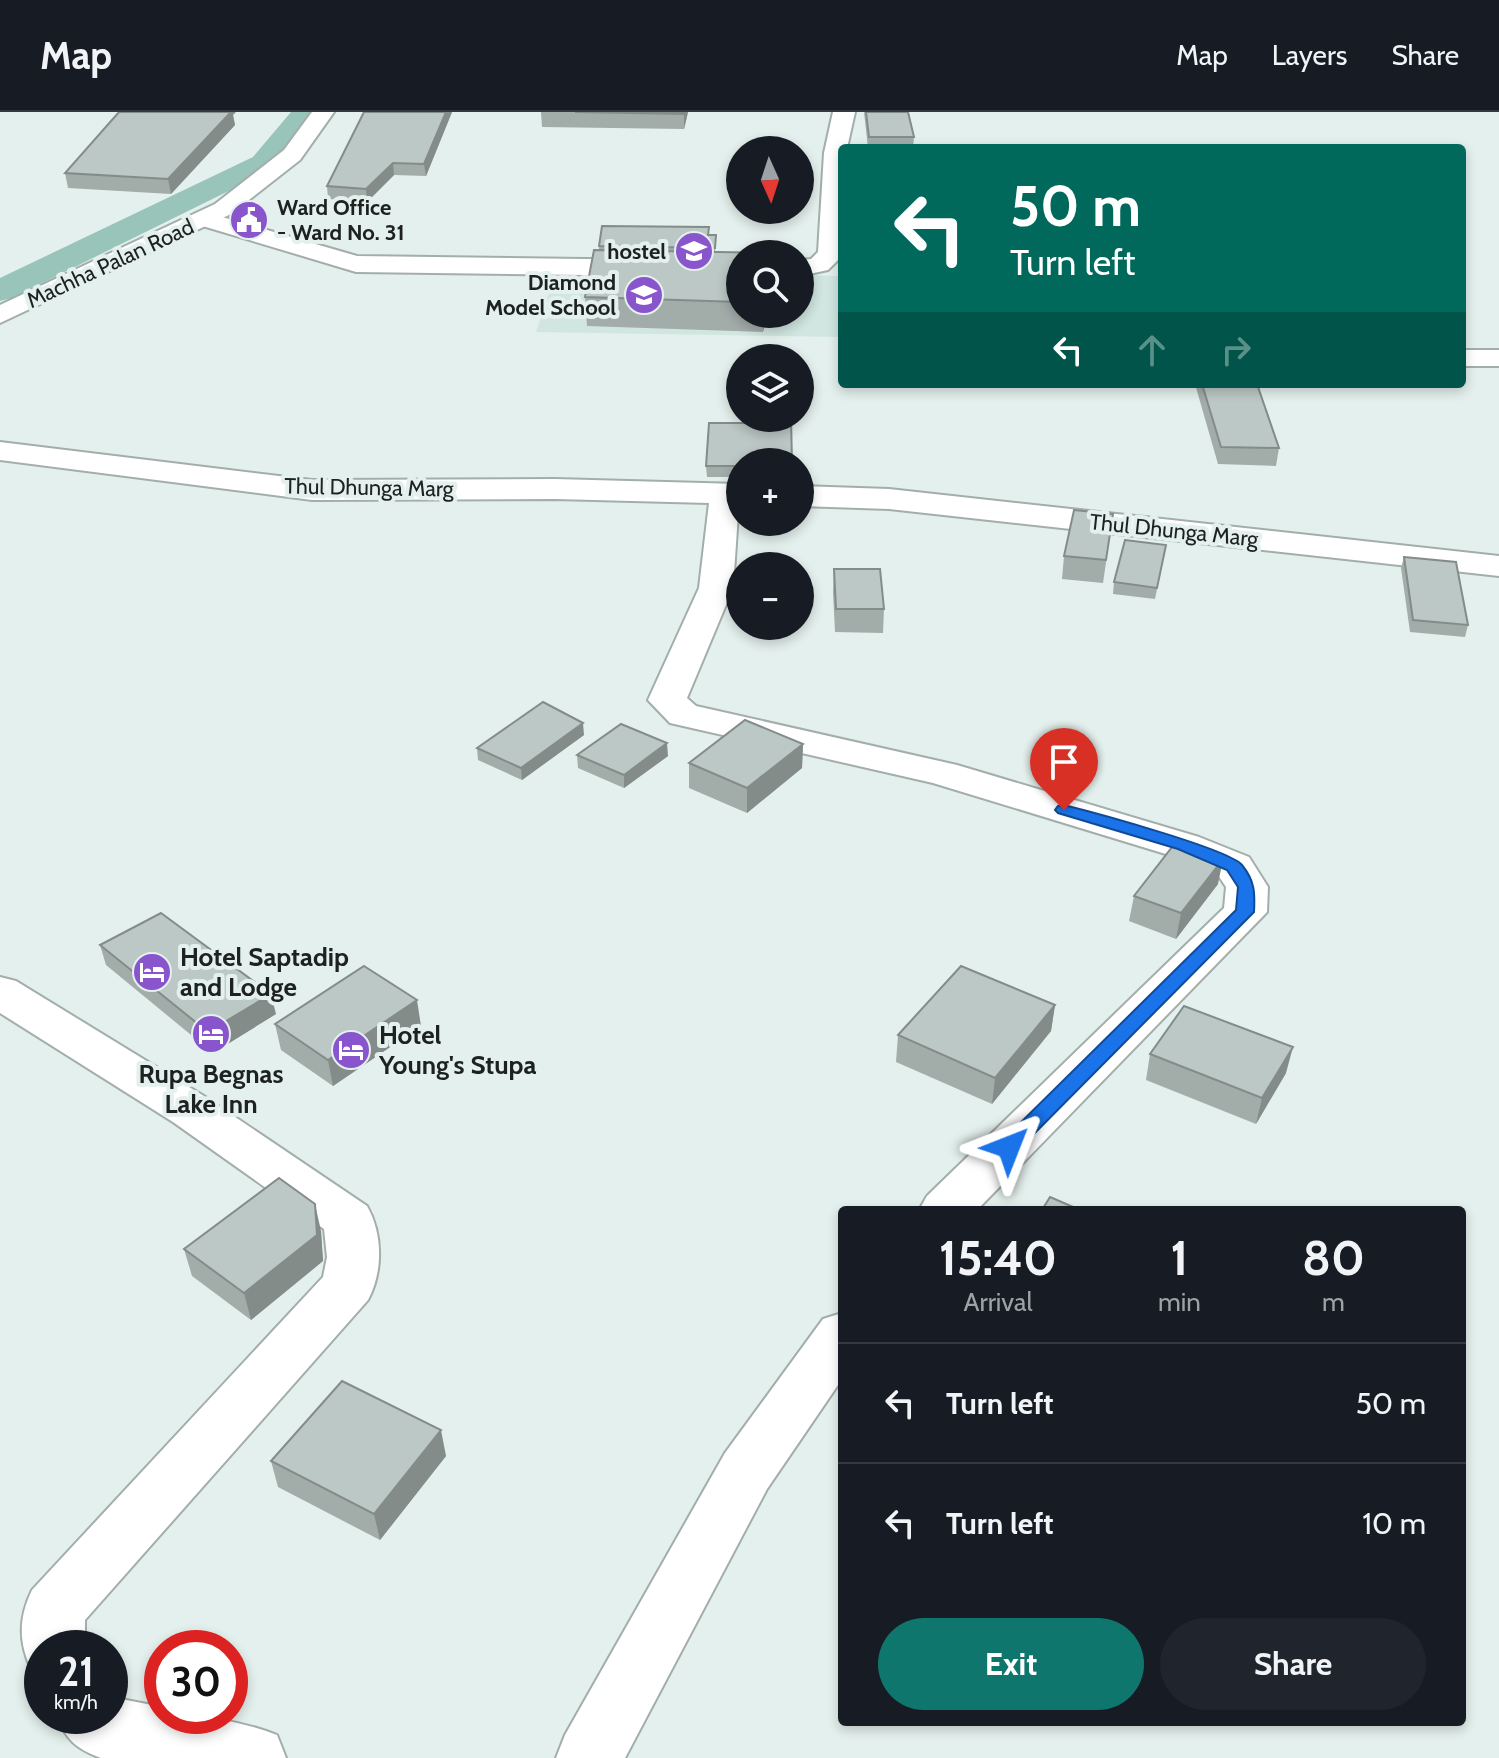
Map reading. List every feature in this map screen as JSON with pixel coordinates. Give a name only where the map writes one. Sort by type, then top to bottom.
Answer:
[{"type":"street","name":"Machha Palan Road","points":[[0,315],[223,209],[292,155],[323,112]]},
{"type":"street","points":[[814,266],[831,254],[835,153],[844,112]]},
{"type":"street","points":[[205,219],[356,264],[726,269]]},
{"type":"street","points":[[1466,358],[1499,358]]},
{"type":"street","name":"Thul Dhunga Marg","points":[[0,451],[312,490],[555,489],[726,494]]},
{"type":"street","name":"Thul Dhunga Marg","points":[[814,496],[889,499],[1499,566]]},
{"type":"street","points":[[726,533],[716,588],[667,700],[683,715],[943,773],[1169,841],[1234,866],[1247,887],[1245,912],[1234,924],[949,1206]]},
{"type":"street","points":[[0,992],[190,1110],[349,1220],[353,1257],[349,1285],[54,1610],[53,1630]]},
{"type":"street","points":[[589,1758],[746,1471],[838,1341]]},
{"type":"street","points":[[128,1732],[253,1758]]},
{"type":"shaded area","name":"Diamond Model School","points":[[556,271],[726,274],[726,328],[814,328],[814,275],[838,276],[838,337],[536,332]]},
{"type":"building","points":[[119,112],[231,112],[168,179],[65,173]]},
{"type":"building","points":[[364,112],[446,112],[424,164],[393,163],[366,189],[327,186]]},
{"type":"building","points":[[575,112],[684,112],[684,114]]},
{"type":"building","points":[[866,112],[908,112],[914,137],[869,137]]},
{"type":"building","points":[[602,226],[709,227],[708,235],[716,235],[715,248],[599,246]]},
{"type":"building","points":[[594,250],[726,252],[726,302],[585,297]]},
{"type":"building","points":[[1203,388],[1258,388],[1279,448],[1221,447]]},
{"type":"building","points":[[709,423],[726,423],[726,432],[791,432],[792,448],[726,448],[726,466],[706,466]]},
{"type":"building","points":[[1074,510],[1113,514],[1106,560],[1064,556]]},
{"type":"building","points":[[1125,540],[1166,545],[1157,588],[1114,582]]},
{"type":"building","points":[[1404,557],[1456,562],[1468,625],[1413,620]]},
{"type":"building","points":[[834,569],[880,569],[884,609],[836,609]]},
{"type":"building","points":[[543,702],[583,723],[521,768],[477,748]]},
{"type":"building","points":[[745,720],[803,744],[747,788],[689,763]]},
{"type":"building","points":[[621,724],[667,743],[624,775],[577,755]]},
{"type":"building","points":[[1176,842],[1223,859],[1181,913],[1134,896]]},
{"type":"building","points":[[161,913],[271,994],[208,1032],[100,945]]},
{"type":"building","points":[[364,966],[417,1000],[328,1060],[275,1024]]},
{"type":"building","points":[[961,966],[1055,1005],[995,1078],[898,1035]]},
{"type":"building","points":[[1184,1006],[1293,1047],[1262,1098],[1150,1054]]},
{"type":"building","points":[[279,1178],[315,1204],[317,1235],[244,1293],[184,1249]]},
{"type":"building","points":[[1050,1197],[1071,1206],[1044,1206]]},
{"type":"building","points":[[342,1381],[441,1430],[374,1514],[271,1461]]},
{"type":"waterway","points":[[0,291],[263,163],[306,112]]},
{"type":"place","name":"Ward Office - Ward No. 31","points":[[249,220]]},
{"type":"place","name":"hostel","points":[[694,251]]},
{"type":"place","name":"Diamond Model School","points":[[644,295]]},
{"type":"place","name":"Hotel Saptadip and Lodge","points":[[152,972]]},
{"type":"place","name":"Rupa Begnas Lake Inn","points":[[211,1034]]},
{"type":"place","name":"Hotel Young's Stupa","points":[[351,1050]]},
{"type":"route","points":[[1009,1147],[1245,912],[1247,887],[1234,866],[1184,846],[1064,810]]}]
